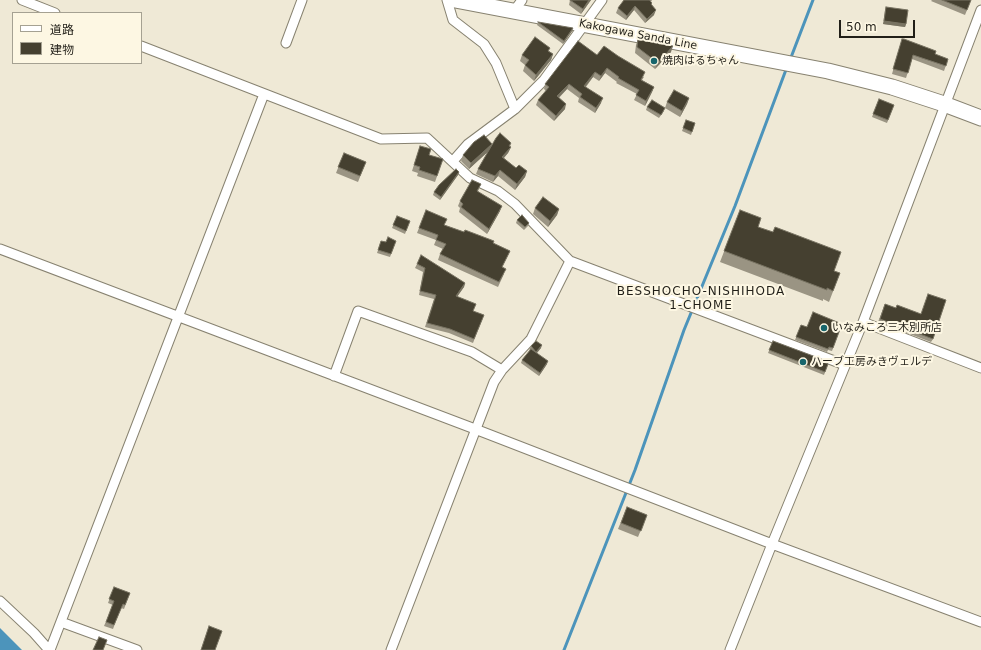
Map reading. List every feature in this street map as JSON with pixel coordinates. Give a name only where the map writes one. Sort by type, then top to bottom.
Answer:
[{"type":"main road","name":"Kakogawa Sanda Line","points":[[455,0],[518,6],[584,24],[828,71],[892,87],[981,118]]},
{"type":"street","points":[[22,0],[52,12]]},
{"type":"street","points":[[286,43],[302,0]]},
{"type":"street","points":[[447,0],[453,20],[484,44],[496,63],[515,109]]},
{"type":"street","points":[[453,161],[468,144],[515,109],[544,80],[602,0]]},
{"type":"street","points":[[730,650],[863,322],[944,104],[981,10]]},
{"type":"street","points":[[142,46],[381,139],[427,138],[470,178],[498,191],[515,204],[570,261],[845,365]]},
{"type":"street","points":[[0,601],[34,633],[49,650],[264,94]]},
{"type":"street","points":[[0,248],[772,544],[981,622]]},
{"type":"street","points":[[391,650],[494,382],[502,370],[531,339],[570,261]]},
{"type":"street","points":[[334,376],[358,311],[472,352],[502,370]]},
{"type":"street","points":[[863,322],[981,368]]},
{"type":"street","points":[[60,622],[137,650]]},
{"type":"water","points":[[0,628],[22,650],[0,650]]},
{"type":"building","points":[[570,0],[589,0],[583,9]]},
{"type":"building","points":[[624,0],[650,0],[652,3],[651,4],[656,10],[647,19],[635,6],[627,16],[618,8]]},
{"type":"building","points":[[942,0],[971,0],[967,10]]},
{"type":"building","points":[[886,7],[908,10],[906,24],[884,21]]},
{"type":"building","points":[[538,22],[573,28],[564,41]]},
{"type":"building","points":[[535,37],[550,48],[548,51],[553,54],[536,75],[525,65],[529,60],[522,55]]},
{"type":"building","points":[[638,39],[673,46],[658,63],[637,47]]},
{"type":"building","points":[[902,39],[936,51],[935,54],[948,59],[946,66],[913,55],[908,73],[893,69]]},
{"type":"building","points":[[578,41],[597,55],[604,46],[645,72],[641,80],[654,87],[646,101],[636,95],[639,90],[618,78],[619,77],[607,68],[601,76],[595,72],[584,86],[603,98],[596,108],[580,97],[582,94],[569,84],[557,96],[566,104],[556,116],[538,100],[549,87],[545,84]]},
{"type":"building","points":[[674,90],[689,98],[682,111],[667,102]]},
{"type":"building","points":[[879,99],[894,105],[888,120],[873,114]]},
{"type":"building","points":[[652,100],[665,108],[661,115],[647,107]]},
{"type":"building","points":[[686,120],[695,123],[692,132],[683,128]]},
{"type":"building","points":[[500,133],[511,143],[509,146],[511,147],[502,157],[516,168],[519,165],[527,171],[517,184],[500,170],[495,176],[478,169]]},
{"type":"building","points":[[484,135],[492,144],[471,163],[463,155],[474,142]]},
{"type":"building","points":[[420,146],[431,149],[429,155],[443,159],[437,176],[419,170],[420,167],[414,165]]},
{"type":"building","points":[[344,153],[366,162],[360,176],[338,167]]},
{"type":"building","points":[[456,169],[459,172],[441,197],[434,192],[439,185]]},
{"type":"building","points":[[472,180],[481,184],[477,191],[502,206],[489,229],[461,207],[463,204],[460,201]]},
{"type":"building","points":[[543,197],[559,209],[550,221],[535,208]]},
{"type":"building","points":[[426,210],[447,219],[444,225],[464,232],[465,230],[494,241],[493,243],[510,251],[502,267],[506,269],[499,282],[440,254],[446,244],[436,240],[438,235],[419,228]]},
{"type":"building","points":[[740,210],[761,218],[758,227],[773,232],[775,227],[841,252],[834,271],[840,273],[833,291],[724,251]]},
{"type":"building","points":[[522,215],[529,223],[525,227],[517,220]]},
{"type":"building","points":[[397,216],[410,221],[406,231],[393,225]]},
{"type":"building","points":[[388,237],[396,241],[391,254],[378,250],[381,241],[386,242]]},
{"type":"building","points":[[421,255],[465,283],[456,296],[476,304],[473,311],[484,315],[474,339],[450,329],[427,323],[436,295],[420,291],[425,268],[417,264]]},
{"type":"building","points":[[928,294],[946,300],[933,339],[880,319],[885,304],[896,308],[897,305],[921,314]]},
{"type":"building","points":[[813,312],[842,324],[833,348],[829,347],[828,349],[796,337],[801,325],[807,327]]},
{"type":"building","points":[[536,341],[542,345],[536,352],[531,346]]},
{"type":"building","points":[[773,341],[824,360],[823,362],[828,364],[825,372],[769,350]]},
{"type":"building","points":[[531,349],[548,361],[540,373],[522,360]]},
{"type":"building","points":[[627,507],[647,515],[641,531],[621,523]]},
{"type":"building","points":[[114,587],[130,593],[125,605],[123,604],[114,625],[106,622],[114,601],[109,599]]},
{"type":"building","points":[[209,626],[222,631],[215,650],[201,650]]},
{"type":"building","points":[[99,637],[107,640],[103,650],[93,650]]},
{"type":"waterway","points":[[790,60],[813,0]]},
{"type":"waterway","points":[[564,650],[635,470],[684,330],[735,206],[787,67]]},
{"type":"place","name":"焼肉はるちゃん","points":[[654,61]]},
{"type":"place","name":"いなみころ三木別所店","points":[[824,328]]},
{"type":"place","name":"ハーブ工房みきヴェルデ","points":[[803,362]]},
{"type":"district","name":"BESSHOCHO-NISHIHODA 1-CHOME","points":[[701,299]]}]
